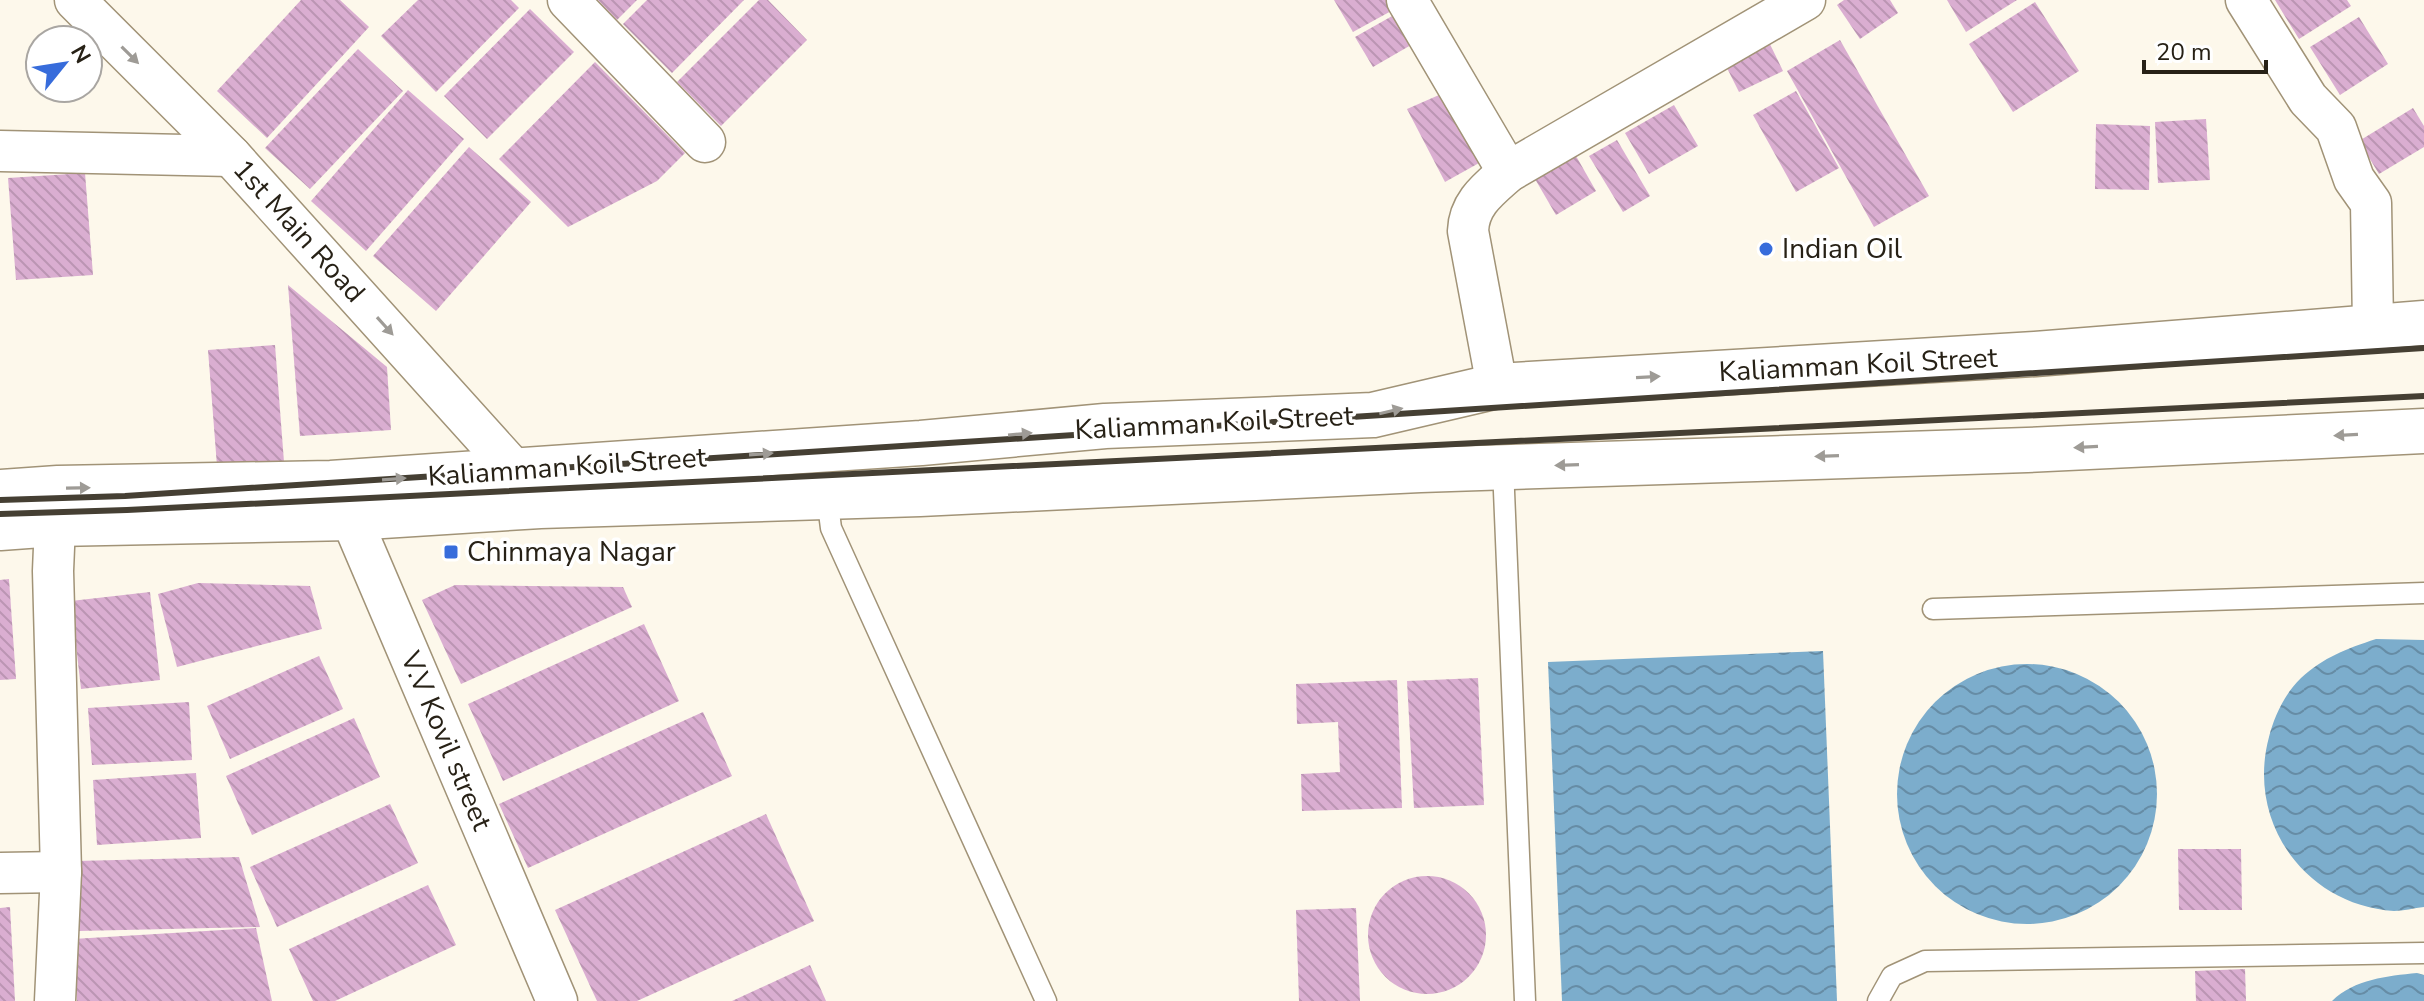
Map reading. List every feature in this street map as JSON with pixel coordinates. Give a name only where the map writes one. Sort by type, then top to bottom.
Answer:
[{"type":"main road","name":"Kaliamman Koil Street","points":[[0,528],[341,500],[515,471],[906,444],[1105,426],[1373,415],[1497,386],[2035,354],[2424,323]]},
{"type":"main road","name":"Kaliamman Koil Street","points":[[0,492],[58,488],[540,506],[827,497],[1503,467],[2027,450],[2424,431]]},
{"type":"street","name":"1st Main Road","points":[[75,0],[231,156],[515,471]]},
{"type":"street","points":[[568,0],[705,142]]},
{"type":"street","points":[[1407,0],[1508,172]]},
{"type":"street","points":[[1497,386],[1468,231],[1475,205],[1508,172],[1805,0]]},
{"type":"street","points":[[2246,0],[2308,99],[2336,128],[2354,179],[2371,203],[2373,325]]},
{"type":"street","points":[[0,151],[231,156]]},
{"type":"street","name":"V.V Kovil street","points":[[341,500],[557,1001]]},
{"type":"street","points":[[55,524],[53,571],[61,872],[55,1001]]},
{"type":"street","points":[[0,873],[61,872]]},
{"type":"lane","points":[[1503,467],[1525,1001]]},
{"type":"lane","points":[[827,497],[831,528],[1046,1001]]},
{"type":"lane","points":[[1933,609],[2424,593]]},
{"type":"lane","points":[[1878,1001],[1892,976],[1925,961],[2424,953]]},
{"type":"water","points":[[2376,639],[2424,640],[2424,907],[2397,911],[2362,905],[2334,893],[2309,876],[2290,854],[2275,828],[2266,799],[2264,769],[2269,737],[2285,698],[2301,678],[2327,659]]},
{"type":"water","points":[[1823,651],[1837,1001],[1562,1001],[1548,662]]},
{"type":"water","points":[[2027,664],[2077,674],[2119,702],[2147,744],[2157,794],[2147,844],[2119,886],[2077,914],[2027,924],[1977,914],[1935,886],[1907,844],[1897,794],[1907,744],[1935,702],[1977,674]]},
{"type":"water","points":[[2417,973],[2424,975],[2424,1001],[2332,1001],[2361,983]]},
{"type":"building","points":[[301,0],[340,0],[369,27],[267,138],[217,91]]},
{"type":"building","points":[[418,0],[511,0],[519,8],[436,92],[381,36]]},
{"type":"building","points":[[598,0],[637,0],[617,20]]},
{"type":"building","points":[[647,0],[744,0],[672,73],[623,24]]},
{"type":"building","points":[[759,0],[768,0],[807,40],[721,126],[677,82]]},
{"type":"building","points":[[1334,0],[1387,0],[1393,10],[1353,32]]},
{"type":"building","points":[[1844,0],[1890,0],[1898,13],[1860,39],[1837,5]]},
{"type":"building","points":[[1947,0],[2017,0],[1966,32]]},
{"type":"building","points":[[2275,0],[2347,0],[2351,6],[2299,39]]},
{"type":"building","points":[[2035,2],[2079,71],[2013,112],[1969,44]]},
{"type":"building","points":[[530,9],[574,52],[487,139],[444,96]]},
{"type":"building","points":[[1401,11],[1418,41],[1373,67],[1355,37]]},
{"type":"building","points":[[2359,17],[2388,64],[2340,95],[2310,47]]},
{"type":"building","points":[[1764,32],[1783,71],[1739,92],[1720,54]]},
{"type":"building","points":[[1840,40],[1929,196],[1874,227],[1787,71]]},
{"type":"building","points":[[358,49],[403,91],[310,189],[265,148]]},
{"type":"building","points":[[595,62],[685,153],[657,181],[568,227],[499,159]]},
{"type":"building","points":[[1455,88],[1488,158],[1445,182],[1407,109]]},
{"type":"building","points":[[408,90],[464,139],[366,251],[311,201]]},
{"type":"building","points":[[1796,91],[1839,168],[1796,192],[1753,115]]},
{"type":"building","points":[[1674,105],[1698,146],[1649,174],[1625,133]]},
{"type":"building","points":[[2413,108],[2424,126],[2424,147],[2379,174],[2359,141]]},
{"type":"building","points":[[2206,119],[2210,180],[2158,183],[2155,122]]},
{"type":"building","points":[[2096,124],[2150,126],[2149,190],[2095,189]]},
{"type":"building","points":[[1617,140],[1650,196],[1623,212],[1589,156]]},
{"type":"building","points":[[469,147],[531,202],[436,311],[373,256]]},
{"type":"building","points":[[1576,156],[1596,191],[1556,215],[1535,179]]},
{"type":"building","points":[[85,173],[93,275],[16,280],[8,178]]},
{"type":"building","points":[[288,285],[387,367],[391,430],[300,436]]},
{"type":"building","points":[[275,345],[285,475],[218,479],[208,350]]},
{"type":"building","points":[[9,579],[16,679],[0,680],[0,580]]},
{"type":"building","points":[[198,583],[310,586],[322,629],[177,667],[158,594]]},
{"type":"building","points":[[455,585],[623,587],[632,607],[461,684],[422,600]]},
{"type":"building","points":[[150,592],[160,680],[81,689],[71,601]]},
{"type":"building","points":[[644,624],[679,701],[503,781],[468,704]]},
{"type":"building","points":[[319,656],[343,709],[230,759],[207,706]]},
{"type":"building","points":[[1478,678],[1484,805],[1414,808],[1407,681]]},
{"type":"building","points":[[1397,680],[1402,808],[1302,811],[1301,774],[1340,772],[1338,722],[1297,724],[1296,684]]},
{"type":"building","points":[[189,702],[192,760],[92,765],[88,708]]},
{"type":"building","points":[[703,712],[732,776],[528,868],[499,804]]},
{"type":"building","points":[[354,718],[380,777],[252,835],[226,776]]},
{"type":"building","points":[[196,773],[201,838],[97,845],[93,780]]},
{"type":"building","points":[[390,804],[418,863],[277,927],[250,867]]},
{"type":"building","points":[[766,814],[814,921],[637,1001],[597,1001],[555,910]]},
{"type":"building","points":[[2178,849],[2241,849],[2242,910],[2179,910]]},
{"type":"building","points":[[239,857],[260,927],[79,931],[76,861]]},
{"type":"building","points":[[1427,876],[1450,880],[1469,893],[1482,912],[1486,935],[1482,958],[1469,977],[1450,990],[1427,994],[1404,990],[1385,977],[1372,958],[1368,935],[1372,912],[1385,893],[1404,880]]},
{"type":"building","points":[[428,885],[456,945],[335,1001],[313,1001],[289,949]]},
{"type":"building","points":[[10,907],[15,1001],[0,1001],[0,908]]},
{"type":"building","points":[[1356,908],[1360,1001],[1299,1001],[1296,910]]},
{"type":"building","points":[[256,928],[272,1001],[77,1001],[73,939]]},
{"type":"building","points":[[810,965],[826,1001],[732,1001]]},
{"type":"building","points":[[2245,969],[2246,1001],[2196,1001],[2195,971]]},
{"type":"railway","points":[[0,500],[125,496],[2424,348]]},
{"type":"railway","points":[[0,514],[2424,396]]},
{"type":"place","name":"Indian Oil","points":[[1766,249]]},
{"type":"place","name":"Chinmaya Nagar","points":[[451,552]]}]
